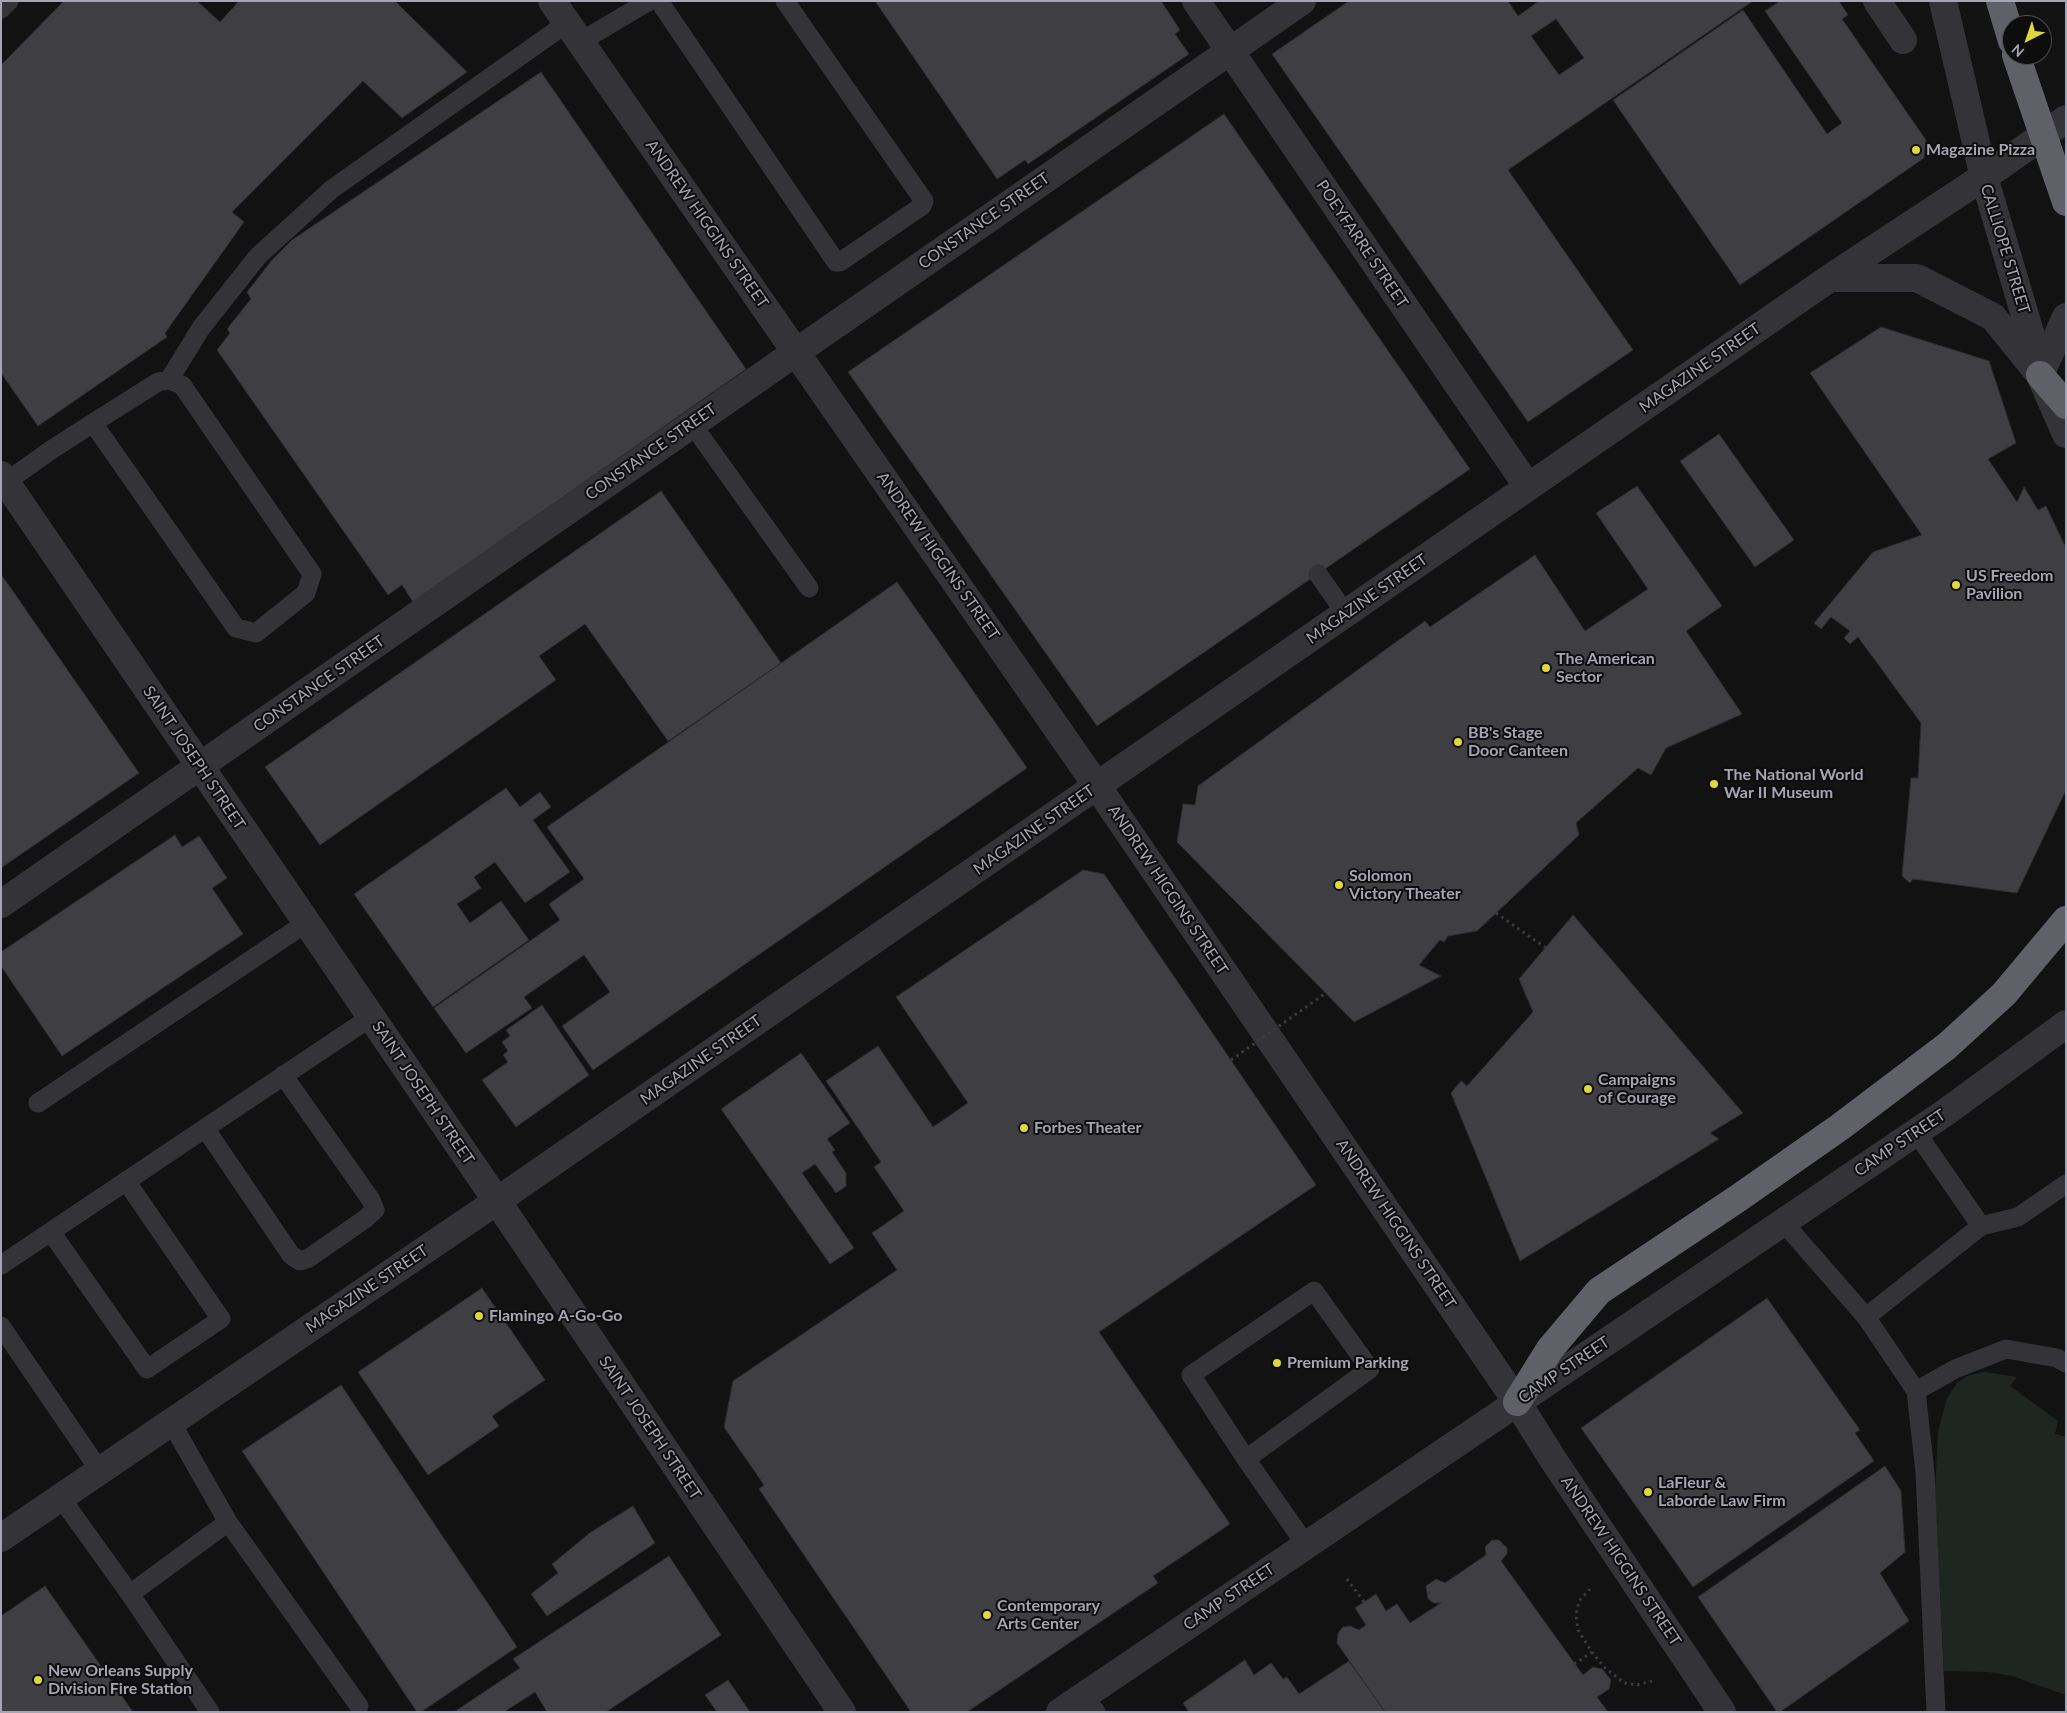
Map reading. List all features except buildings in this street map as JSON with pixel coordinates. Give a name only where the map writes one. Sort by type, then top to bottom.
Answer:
[{"type":"highway","points":[[2000,1],[2004,15]]},
{"type":"highway","points":[[2019,65],[2066,202]]},
{"type":"highway","points":[[2040,375],[2066,405]]},
{"type":"highway","points":[[1517,1402],[1550,1349],[1599,1291],[1840,1128],[1947,1046],[2004,994],[2066,920]]},
{"type":"street","name":"POEYFARRE STREET","points":[[1196,1],[1528,487]]},
{"type":"street","name":"CONSTANCE STREET","points":[[1,904],[1302,1]]},
{"type":"street","points":[[1877,1],[1903,40]]},
{"type":"street","name":"CALLIOPE STREET","points":[[1943,1],[1984,177],[2032,339],[2040,375],[2066,434]]},
{"type":"street","name":"ANDREW HIGGINS STREET","points":[[566,22],[1097,786],[1517,1402],[1557,1466],[1722,1712]]},
{"type":"street","name":"MAGAZINE STREET","points":[[1,1538],[497,1201],[1830,278],[1984,177],[2066,118]]},
{"type":"street","points":[[1830,278],[1917,278],[1993,317],[2040,375],[2066,317]]},
{"type":"street","name":"SAINT JOSEPH STREET","points":[[3,479],[497,1201],[842,1712]]},
{"type":"street","name":"CAMP STREET","points":[[1060,1712],[1090,1704],[1306,1545],[1916,1132],[2066,1024]]},
{"type":"lane","points":[[1,9],[9,1]]},
{"type":"lane","points":[[169,380],[201,328],[258,256],[332,189],[566,22],[649,1]]},
{"type":"lane","points":[[659,1],[836,262],[840,262],[922,206],[924,201],[785,1]]},
{"type":"lane","points":[[3,479],[158,382],[169,380],[182,386],[312,574],[306,593],[256,633],[236,628],[93,423]]},
{"type":"lane","points":[[692,424],[809,588]]},
{"type":"lane","points":[[1318,574],[1346,614]]},
{"type":"lane","points":[[38,1103],[306,923]]},
{"type":"lane","points":[[1,1265],[371,1016]]},
{"type":"lane","points":[[205,1128],[290,1255],[300,1261],[309,1258],[375,1210],[371,1200],[283,1076]]},
{"type":"lane","points":[[1916,1132],[1981,1226]]},
{"type":"lane","points":[[51,1232],[147,1370],[221,1319],[126,1181]]},
{"type":"lane","points":[[1866,1317],[1981,1226],[2018,1217],[2066,1184]]},
{"type":"lane","points":[[1783,1222],[1866,1317],[1916,1391],[1925,1472],[1936,1712]]},
{"type":"lane","points":[[1246,1459],[1370,1369],[1314,1291],[1191,1375],[1246,1459],[1306,1545]]},
{"type":"lane","points":[[1,1326],[100,1471]]},
{"type":"lane","points":[[1916,1391],[1954,1369],[2006,1349],[2057,1358],[2066,1363]]},
{"type":"lane","points":[[171,1422],[228,1522],[359,1706]]},
{"type":"lane","points":[[61,1498],[130,1594],[210,1712]]},
{"type":"lane","points":[[130,1594],[228,1522]]},
{"type":"path","points":[[1496,913],[1546,948]]},
{"type":"path","points":[[1231,1060],[1326,993]]},
{"type":"path","points":[[1347,1579],[1364,1602]]},
{"type":"path","points":[[1590,1589],[1579,1601],[1576,1615],[1578,1630],[1592,1652],[1604,1667],[1624,1683],[1637,1685],[1652,1681]]},
{"type":"path","points":[[1574,1664],[1592,1652]]},
{"type":"shaded area","points":[[1985,1372],[2017,1377],[2010,1386],[2058,1421],[2055,1434],[2066,1437],[2066,1695],[2012,1676],[1988,1672],[1944,1671],[1935,1492],[1938,1432],[1947,1398],[1957,1383],[1969,1375]]},
{"type":"place","name":"Magazine Pizza","points":[[1916,150]]},
{"type":"place","name":"US Freedom Pavilion","points":[[1956,585]]},
{"type":"place","name":"The American Sector","points":[[1546,668]]},
{"type":"place","name":"BB's Stage Door Canteen","points":[[1458,742]]},
{"type":"place","name":"The National World War II Museum","points":[[1714,784]]},
{"type":"place","name":"Solomon Victory Theater","points":[[1339,885]]},
{"type":"place","name":"Campaigns of Courage","points":[[1588,1089]]},
{"type":"place","name":"Forbes Theater","points":[[1024,1128]]},
{"type":"place","name":"Flamingo A-Go-Go","points":[[479,1316]]},
{"type":"place","name":"Premium Parking","points":[[1277,1363]]},
{"type":"place","name":"LaFleur & Laborde Law Firm","points":[[1648,1492]]},
{"type":"place","name":"Contemporary Arts Center","points":[[987,1615]]},
{"type":"place","name":"New Orleans Supply Division Fire Station","points":[[38,1680]]}]
